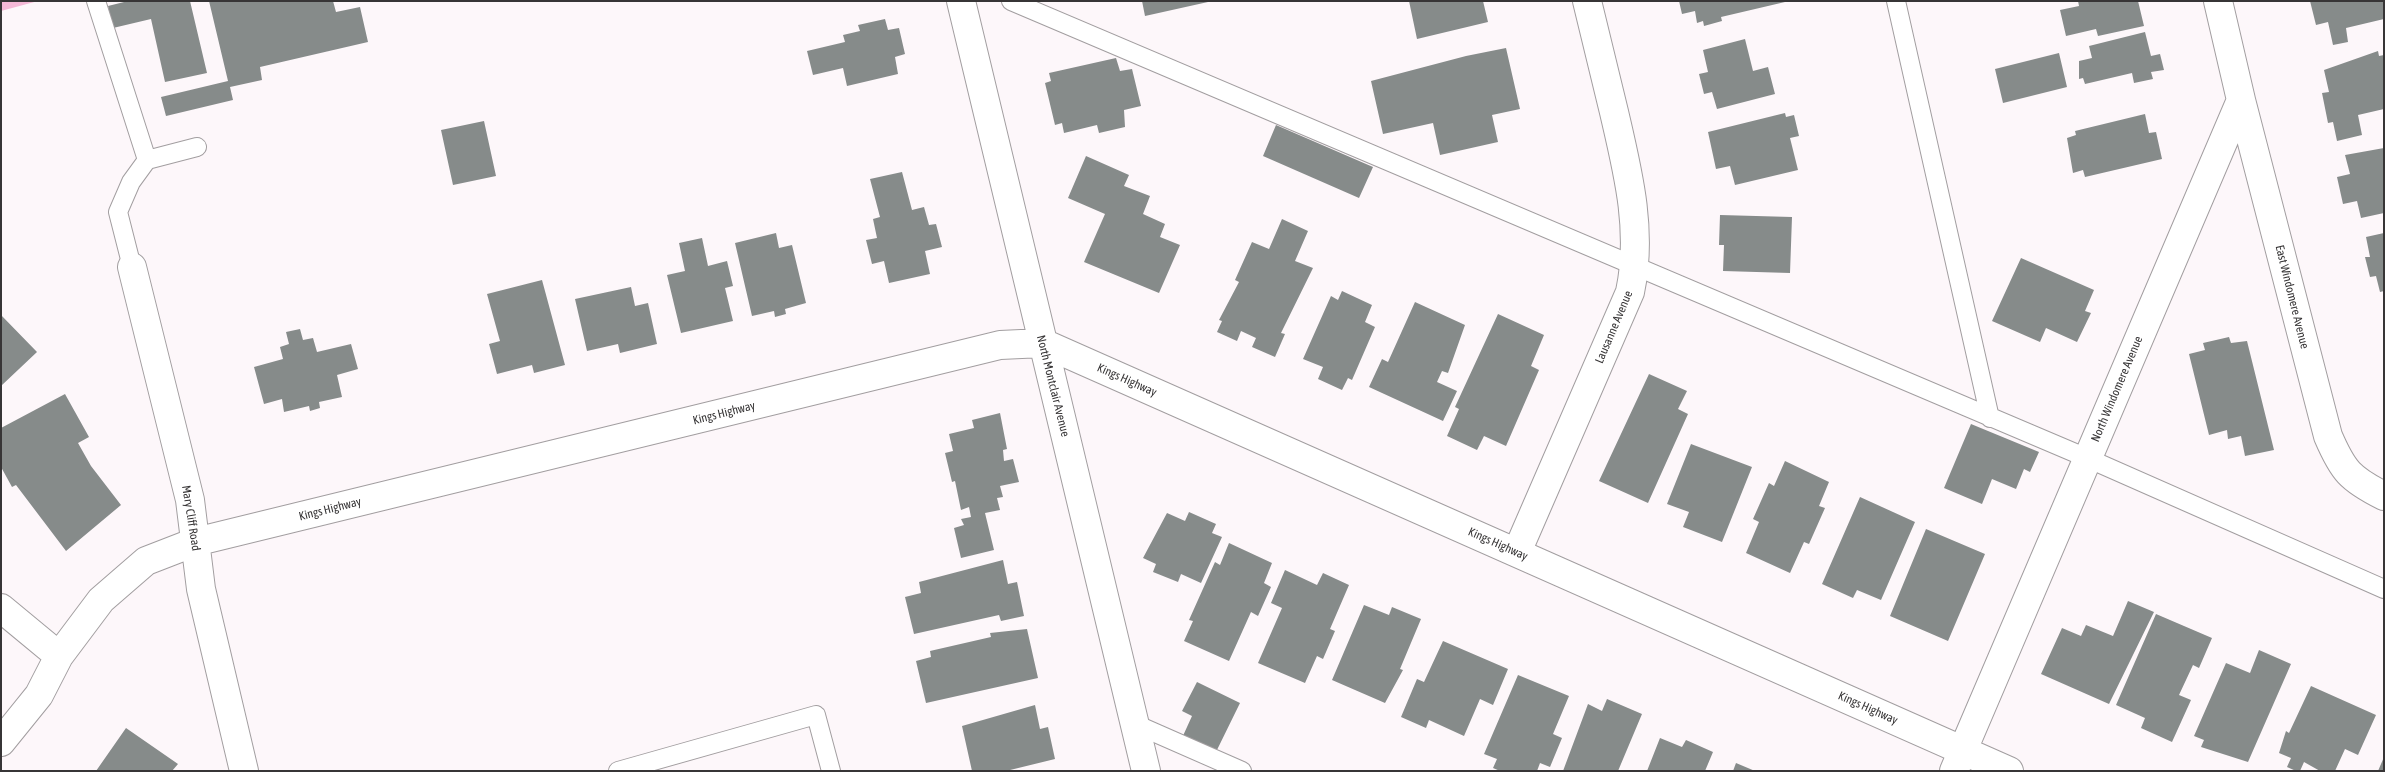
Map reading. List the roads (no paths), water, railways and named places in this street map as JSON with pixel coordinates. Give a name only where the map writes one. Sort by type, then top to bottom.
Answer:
[{"type":"street","name":"North Montclair Avenue","points":[[960,1],[1146,771]]},
{"type":"street","name":"Lausanne Avenue","points":[[1517,552],[1630,292],[1636,265],[1636,234],[1630,177],[1587,1]]},
{"type":"street","points":[[2218,1],[2241,100]]},
{"type":"street","name":"North Windomere Avenue","points":[[1958,761],[2241,100]]},
{"type":"street","name":"East Windomere Avenue","points":[[2241,100],[2328,436],[2340,464],[2373,490]]},
{"type":"street","name":"Mary Cliff Road","points":[[132,267],[190,500],[201,589],[244,771]]},
{"type":"street","name":"Kings Highway","points":[[1,742],[39,695],[58,656],[101,600],[146,561],[195,542],[1000,345],[1043,343],[1517,552],[1958,761],[2009,771]]},
{"type":"street","points":[[1,608],[58,656]]},
{"type":"lane","points":[[96,1],[147,160]]},
{"type":"lane","points":[[1011,1],[2087,458],[2384,589]]},
{"type":"lane","points":[[1896,1],[1990,418]]},
{"type":"lane","points":[[132,267],[118,212],[130,182],[147,160],[197,147]]},
{"type":"lane","points":[[618,771],[816,715],[831,771]]},
{"type":"lane","points":[[1135,724],[1242,771]]}]
